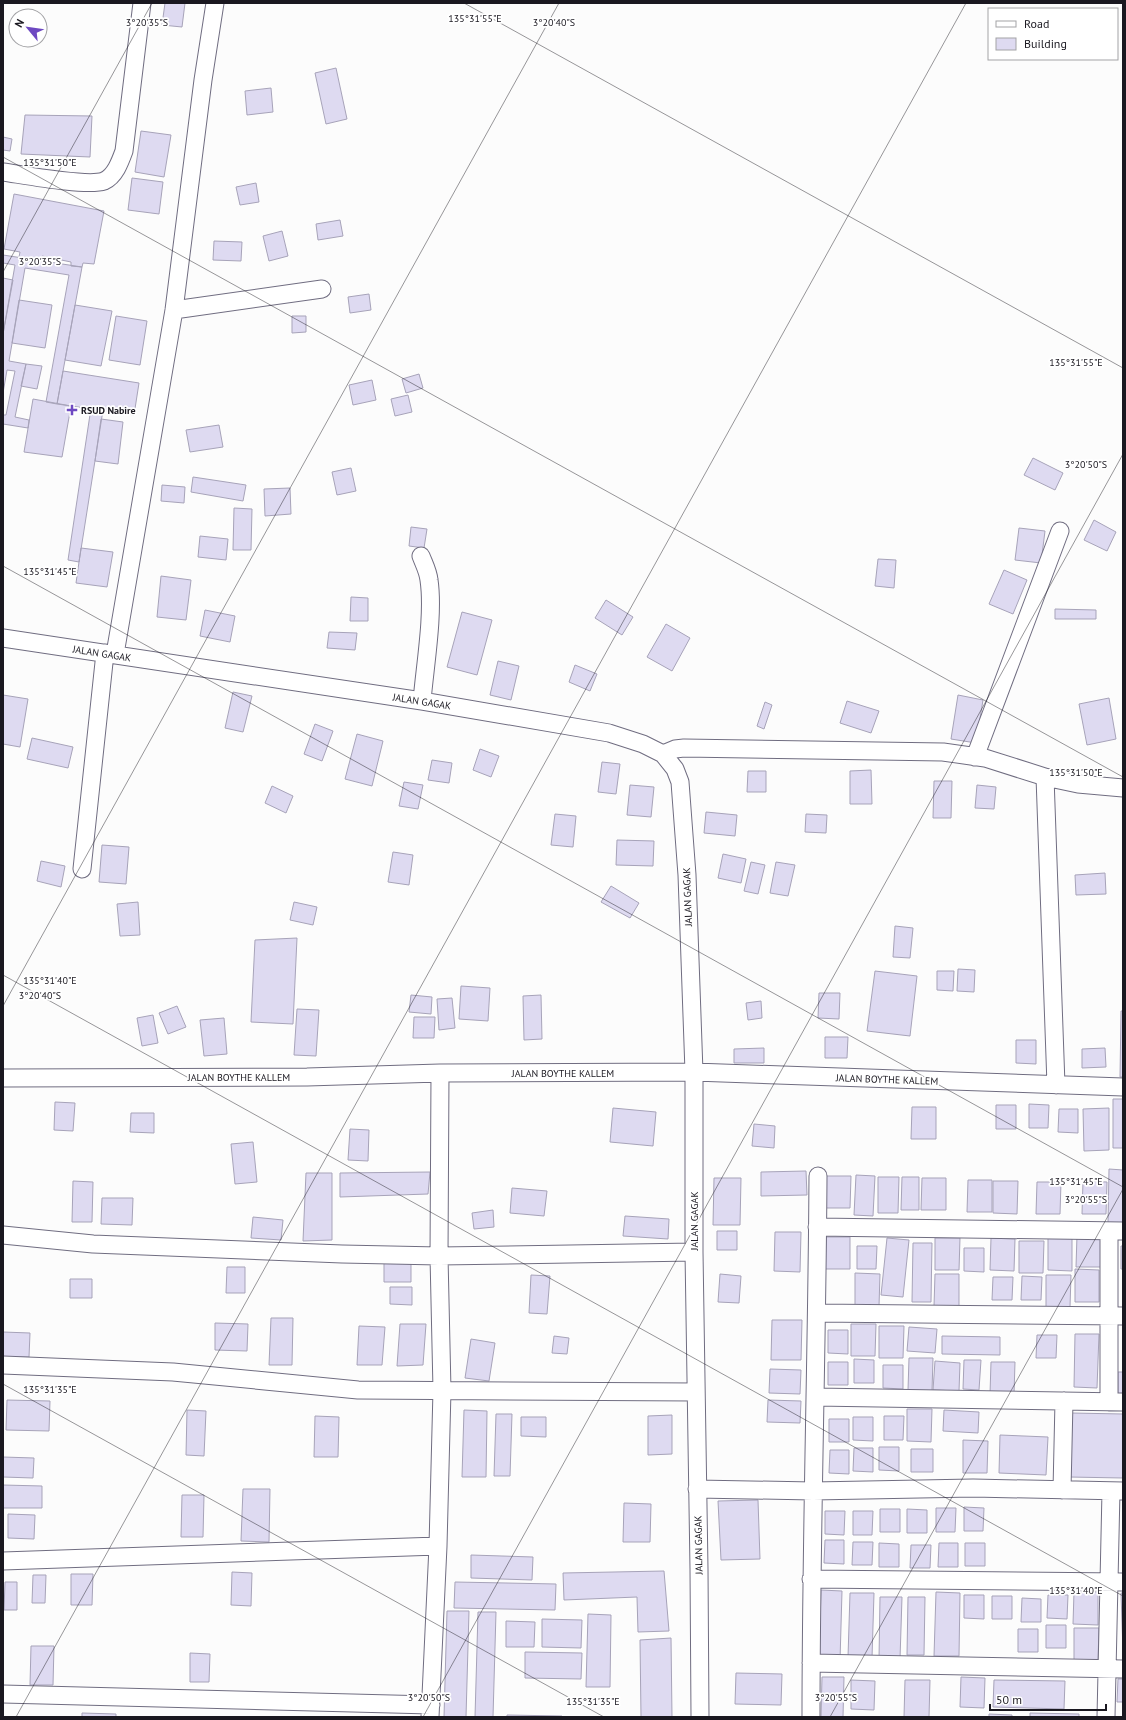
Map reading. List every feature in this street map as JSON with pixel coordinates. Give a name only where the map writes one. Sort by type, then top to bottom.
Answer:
[{"type":"street","points":[[3,172],[85,183],[104,180],[112,175],[119,164],[124,151],[142,3]]},
{"type":"street","points":[[82,869],[110,654],[174,310],[203,80],[215,3]]},
{"type":"street","points":[[174,310],[322,289]]},
{"type":"street","points":[[975,757],[1060,531]]},
{"type":"street","points":[[421,556],[427,572],[430,591],[422,701]]},
{"type":"street","name":"JALAN GAGAK","points":[[3,638],[422,701],[609,733],[643,744],[663,754],[675,769],[680,782],[687,875],[694,1072],[694,1252],[700,1717]]},
{"type":"street","points":[[663,754],[675,748],[927,751],[975,757],[1045,777],[1078,784],[1123,788]]},
{"type":"street","points":[[1045,777],[1056,1085]]},
{"type":"street","name":"JALAN BOYTHE KALLEM","points":[[3,1078],[307,1077],[440,1073],[694,1072],[1123,1087]]},
{"type":"street","points":[[3,1694],[431,1711],[438,1546],[442,1390],[439,1256],[440,1073]]},
{"type":"street","points":[[811,1717],[811,1579],[816,1397],[818,1176]]},
{"type":"street","points":[[816,1397],[1116,1402],[1116,1231],[817,1226]]},
{"type":"street","points":[[3,1235],[101,1244],[342,1254],[439,1256],[694,1252]]},
{"type":"street","points":[[817,1313],[1116,1316]]},
{"type":"street","points":[[3,1365],[173,1372],[358,1390],[696,1392]]},
{"type":"street","points":[[1062,1490],[1064,1401]]},
{"type":"street","points":[[697,1489],[814,1491],[973,1488],[1117,1491],[1115,1669],[1106,1717]]},
{"type":"street","points":[[3,1560],[438,1546]]},
{"type":"street","points":[[811,1579],[1116,1582]]},
{"type":"street","points":[[811,1663],[1115,1669]]},
{"type":"building","points":[[165,3],[185,3],[182,27],[162,25]]},
{"type":"building","points":[[336,68],[347,119],[326,124],[315,73]]},
{"type":"building","points":[[271,88],[273,112],[247,115],[245,91]]},
{"type":"building","points":[[25,115],[92,116],[90,157],[21,154]]},
{"type":"building","points":[[141,131],[171,135],[164,177],[135,172]]},
{"type":"building","points":[[3,137],[12,139],[10,151],[3,150]]},
{"type":"building","points":[[132,178],[163,182],[159,214],[128,210]]},
{"type":"building","points":[[256,183],[259,202],[240,205],[236,187]]},
{"type":"building","points":[[14,194],[104,211],[94,264],[83,263],[82,267],[71,266],[71,262],[42,256],[41,261],[19,257],[20,252],[4,249]]},
{"type":"building","points":[[340,220],[343,236],[318,240],[316,224]]},
{"type":"building","points":[[282,231],[288,256],[269,261],[263,236]]},
{"type":"building","points":[[214,241],[242,242],[241,261],[213,260]]},
{"type":"building","points":[[3,255],[82,267],[57,404],[46,402],[69,275],[25,268],[9,361],[26,364],[15,417],[29,420],[28,428],[3,424],[3,415],[6,415],[15,371],[7,370],[3,393],[3,334],[15,265],[3,263]]},
{"type":"building","points":[[3,278],[13,280],[3,334]]},
{"type":"building","points":[[369,294],[371,310],[350,313],[348,297]]},
{"type":"building","points":[[19,300],[52,305],[45,348],[12,343]]},
{"type":"building","points":[[75,305],[112,311],[101,366],[65,360]]},
{"type":"building","points":[[116,316],[147,321],[140,365],[109,360]]},
{"type":"building","points":[[292,316],[306,316],[306,332],[292,333]]},
{"type":"building","points":[[26,364],[42,366],[37,389],[21,386]]},
{"type":"building","points":[[63,371],[139,383],[134,415],[57,404]]},
{"type":"building","points":[[419,374],[423,388],[406,393],[402,379]]},
{"type":"building","points":[[372,380],[376,400],[353,405],[349,385]]},
{"type":"building","points":[[408,395],[412,412],[395,416],[391,399]]},
{"type":"building","points":[[33,399],[71,406],[62,457],[24,452]]},
{"type":"building","points":[[91,408],[103,410],[79,562],[68,560]]},
{"type":"building","points":[[101,419],[123,422],[118,464],[95,461]]},
{"type":"building","points":[[219,425],[223,447],[190,452],[186,430]]},
{"type":"building","points":[[1033,458],[1063,473],[1055,490],[1024,475]]},
{"type":"building","points":[[351,468],[356,491],[337,495],[332,472]]},
{"type":"building","points":[[193,477],[246,485],[243,501],[191,492]]},
{"type":"building","points":[[162,485],[185,487],[184,503],[161,501]]},
{"type":"building","points":[[290,488],[291,514],[265,516],[264,489]]},
{"type":"building","points":[[234,508],[252,509],[251,550],[233,550]]},
{"type":"building","points":[[1094,520],[1116,532],[1107,551],[1084,540]]},
{"type":"building","points":[[411,527],[427,529],[424,548],[409,546]]},
{"type":"building","points":[[1019,528],[1045,531],[1041,563],[1015,560]]},
{"type":"building","points":[[200,536],[228,539],[226,560],[198,557]]},
{"type":"building","points":[[81,548],[113,552],[107,587],[76,583]]},
{"type":"building","points":[[878,559],[896,560],[894,588],[875,586]]},
{"type":"building","points":[[1004,570],[1027,580],[1013,614],[989,604]]},
{"type":"building","points":[[161,576],[191,580],[186,620],[157,617]]},
{"type":"building","points":[[351,597],[368,598],[368,621],[350,621]]},
{"type":"building","points":[[606,600],[633,617],[622,635],[595,618]]},
{"type":"building","points":[[1055,609],[1096,610],[1096,619],[1055,619]]},
{"type":"building","points":[[205,610],[235,616],[230,642],[200,636]]},
{"type":"building","points":[[462,612],[492,620],[477,675],[447,667]]},
{"type":"building","points":[[666,624],[690,638],[672,671],[647,657]]},
{"type":"building","points":[[329,632],[357,633],[355,650],[327,648]]},
{"type":"building","points":[[498,661],[519,666],[511,700],[490,695]]},
{"type":"building","points":[[575,665],[597,674],[590,691],[569,682]]},
{"type":"building","points":[[233,692],[252,696],[243,732],[225,728]]},
{"type":"building","points":[[3,695],[28,699],[20,747],[3,744]]},
{"type":"building","points":[[958,695],[983,700],[976,743],[951,739]]},
{"type":"building","points":[[1109,698],[1116,739],[1087,745],[1079,704]]},
{"type":"building","points":[[847,701],[879,711],[871,733],[840,723]]},
{"type":"building","points":[[765,702],[772,705],[764,729],[757,726]]},
{"type":"building","points":[[315,724],[333,731],[322,761],[304,754]]},
{"type":"building","points":[[357,734],[383,741],[372,786],[345,779]]},
{"type":"building","points":[[32,738],[73,747],[68,768],[27,759]]},
{"type":"building","points":[[480,749],[499,756],[491,777],[473,770]]},
{"type":"building","points":[[432,760],[452,763],[449,783],[428,780]]},
{"type":"building","points":[[602,762],[620,764],[616,794],[598,792]]},
{"type":"building","points":[[871,770],[872,804],[850,804],[850,771]]},
{"type":"building","points":[[748,771],[766,771],[766,792],[747,792]]},
{"type":"building","points":[[934,781],[952,781],[951,818],[933,818]]},
{"type":"building","points":[[404,782],[423,785],[418,809],[399,806]]},
{"type":"building","points":[[630,785],[654,787],[651,817],[627,815]]},
{"type":"building","points":[[977,785],[996,787],[994,809],[975,808]]},
{"type":"building","points":[[272,786],[293,796],[286,813],[265,803]]},
{"type":"building","points":[[706,812],[737,815],[735,836],[704,833]]},
{"type":"building","points":[[555,814],[576,816],[573,847],[551,845]]},
{"type":"building","points":[[806,814],[827,815],[826,833],[805,832]]},
{"type":"building","points":[[617,840],[654,841],[653,866],[616,865]]},
{"type":"building","points":[[102,845],[129,847],[126,884],[99,882]]},
{"type":"building","points":[[393,852],[413,855],[409,885],[388,882]]},
{"type":"building","points":[[723,854],[746,859],[741,883],[718,878]]},
{"type":"building","points":[[41,861],[65,866],[61,887],[37,881]]},
{"type":"building","points":[[751,862],[765,865],[758,894],[744,891]]},
{"type":"building","points":[[776,862],[795,865],[788,896],[770,893]]},
{"type":"building","points":[[1105,873],[1106,894],[1076,895],[1075,875]]},
{"type":"building","points":[[611,886],[639,903],[630,918],[601,902]]},
{"type":"building","points":[[138,902],[140,935],[120,936],[117,904]]},
{"type":"building","points":[[294,902],[317,907],[313,925],[290,920]]},
{"type":"building","points":[[895,926],[913,928],[910,958],[893,957]]},
{"type":"building","points":[[297,938],[293,1024],[251,1022],[255,940]]},
{"type":"building","points":[[958,969],[975,970],[974,992],[957,991]]},
{"type":"building","points":[[875,971],[917,976],[910,1036],[867,1031]]},
{"type":"building","points":[[937,971],[954,971],[953,991],[937,990]]},
{"type":"building","points":[[461,986],[490,988],[488,1021],[459,1019]]},
{"type":"building","points":[[819,993],[840,993],[839,1019],[818,1018]]},
{"type":"building","points":[[411,995],[432,997],[431,1014],[409,1012]]},
{"type":"building","points":[[541,995],[542,1039],[524,1040],[523,996]]},
{"type":"building","points":[[452,998],[455,1028],[439,1030],[437,999]]},
{"type":"building","points":[[761,1001],[762,1018],[748,1020],[746,1003]]},
{"type":"building","points":[[177,1006],[186,1027],[168,1034],[159,1013]]},
{"type":"building","points":[[297,1009],[319,1010],[316,1056],[294,1055]]},
{"type":"building","points":[[1121,1011],[1123,1011],[1123,1077],[1120,1077]]},
{"type":"building","points":[[153,1015],[158,1043],[142,1046],[137,1018]]},
{"type":"building","points":[[414,1017],[435,1017],[434,1038],[413,1038]]},
{"type":"building","points":[[224,1018],[227,1054],[204,1056],[200,1020]]},
{"type":"building","points":[[825,1037],[848,1037],[847,1058],[825,1058]]},
{"type":"building","points":[[1016,1040],[1036,1040],[1036,1064],[1016,1063]]},
{"type":"building","points":[[764,1048],[764,1063],[734,1063],[734,1049]]},
{"type":"building","points":[[1105,1048],[1106,1067],[1082,1068],[1082,1049]]},
{"type":"building","points":[[1113,1099],[1123,1099],[1123,1148],[1113,1148]]},
{"type":"building","points":[[55,1102],[75,1103],[73,1131],[54,1130]]},
{"type":"building","points":[[1029,1104],[1049,1105],[1048,1128],[1029,1128]]},
{"type":"building","points":[[996,1105],[1016,1105],[1016,1129],[996,1129]]},
{"type":"building","points":[[912,1107],[936,1107],[936,1139],[911,1139]]},
{"type":"building","points":[[613,1108],[656,1112],[653,1146],[610,1142]]},
{"type":"building","points":[[1109,1108],[1109,1150],[1084,1151],[1083,1109]]},
{"type":"building","points":[[1059,1109],[1078,1109],[1078,1133],[1058,1132]]},
{"type":"building","points":[[131,1113],[154,1113],[154,1133],[130,1132]]},
{"type":"building","points":[[754,1124],[775,1126],[774,1148],[752,1146]]},
{"type":"building","points":[[350,1129],[369,1130],[368,1161],[348,1160]]},
{"type":"building","points":[[253,1142],[257,1182],[235,1184],[231,1144]]},
{"type":"building","points":[[1109,1169],[1123,1170],[1123,1223],[1108,1223]]},
{"type":"building","points":[[806,1171],[807,1195],[761,1196],[761,1172]]},
{"type":"building","points":[[430,1172],[428,1194],[340,1197],[340,1173]]},
{"type":"building","points":[[306,1173],[332,1173],[332,1240],[303,1241]]},
{"type":"building","points":[[856,1175],[875,1176],[873,1216],[854,1215]]},
{"type":"building","points":[[826,1176],[851,1176],[850,1208],[826,1208]]},
{"type":"building","points":[[878,1177],[899,1177],[898,1213],[878,1213]]},
{"type":"building","points":[[902,1177],[919,1177],[919,1210],[901,1210]]},
{"type":"building","points":[[714,1178],[741,1178],[740,1225],[713,1225]]},
{"type":"building","points":[[922,1178],[946,1178],[946,1210],[921,1210]]},
{"type":"building","points":[[968,1180],[992,1180],[992,1212],[967,1212]]},
{"type":"building","points":[[73,1181],[93,1182],[92,1222],[72,1222]]},
{"type":"building","points":[[993,1181],[1018,1181],[1017,1214],[993,1213]]},
{"type":"building","points":[[1083,1181],[1107,1182],[1106,1214],[1082,1214]]},
{"type":"building","points":[[1037,1182],[1061,1182],[1060,1214],[1036,1214]]},
{"type":"building","points":[[512,1188],[547,1191],[544,1216],[510,1213]]},
{"type":"building","points":[[102,1198],[133,1198],[132,1225],[101,1224]]},
{"type":"building","points":[[493,1210],[494,1227],[474,1229],[472,1213]]},
{"type":"building","points":[[625,1216],[669,1219],[668,1239],[623,1236]]},
{"type":"building","points":[[253,1217],[283,1220],[281,1240],[251,1238]]},
{"type":"building","points":[[717,1231],[737,1231],[737,1250],[717,1250]]},
{"type":"building","points":[[775,1232],[801,1232],[800,1272],[774,1271]]},
{"type":"building","points":[[1077,1235],[1101,1235],[1101,1267],[1076,1267]]},
{"type":"building","points":[[826,1237],[850,1237],[850,1269],[825,1269]]},
{"type":"building","points":[[887,1238],[909,1240],[903,1297],[881,1295]]},
{"type":"building","points":[[935,1238],[960,1238],[959,1270],[935,1270]]},
{"type":"building","points":[[991,1238],[1015,1239],[1014,1271],[990,1270]]},
{"type":"building","points":[[1048,1238],[1072,1238],[1072,1271],[1048,1270]]},
{"type":"building","points":[[1019,1241],[1044,1241],[1043,1273],[1019,1273]]},
{"type":"building","points":[[913,1243],[932,1243],[931,1302],[912,1302]]},
{"type":"building","points":[[857,1246],[877,1246],[876,1269],[857,1269]]},
{"type":"building","points":[[1121,1246],[1123,1246],[1123,1269],[1121,1269]]},
{"type":"building","points":[[964,1248],[984,1248],[984,1272],[964,1271]]},
{"type":"building","points":[[384,1262],[411,1262],[411,1282],[384,1282]]},
{"type":"building","points":[[227,1267],[245,1267],[245,1293],[226,1293]]},
{"type":"building","points":[[1075,1269],[1099,1270],[1099,1302],[1075,1302]]},
{"type":"building","points":[[855,1273],[880,1274],[879,1306],[855,1305]]},
{"type":"building","points":[[720,1274],[741,1276],[739,1303],[718,1302]]},
{"type":"building","points":[[935,1274],[959,1274],[959,1307],[934,1306]]},
{"type":"building","points":[[531,1275],[550,1276],[547,1314],[529,1313]]},
{"type":"building","points":[[1046,1275],[1071,1275],[1070,1307],[1046,1307]]},
{"type":"building","points":[[1022,1276],[1042,1277],[1041,1300],[1021,1300]]},
{"type":"building","points":[[993,1277],[1013,1277],[1012,1300],[992,1300]]},
{"type":"building","points":[[70,1279],[92,1279],[92,1298],[70,1298]]},
{"type":"building","points":[[390,1287],[412,1287],[412,1305],[390,1304]]},
{"type":"building","points":[[271,1318],[293,1318],[292,1365],[269,1365]]},
{"type":"building","points":[[772,1320],[802,1320],[801,1360],[771,1360]]},
{"type":"building","points":[[215,1323],[248,1324],[247,1351],[215,1350]]},
{"type":"building","points":[[400,1324],[426,1324],[423,1365],[397,1366]]},
{"type":"building","points":[[851,1324],[876,1324],[875,1356],[851,1356]]},
{"type":"building","points":[[359,1326],[385,1327],[382,1365],[357,1365]]},
{"type":"building","points":[[879,1326],[904,1326],[903,1358],[879,1358]]},
{"type":"building","points":[[909,1327],[937,1329],[935,1353],[907,1351]]},
{"type":"building","points":[[828,1330],[848,1330],[848,1354],[828,1353]]},
{"type":"building","points":[[3,1332],[30,1333],[29,1357],[3,1357]]},
{"type":"building","points":[[1075,1334],[1099,1334],[1097,1388],[1074,1387]]},
{"type":"building","points":[[1037,1335],[1057,1335],[1056,1358],[1036,1358]]},
{"type":"building","points":[[554,1336],[569,1338],[567,1354],[552,1353]]},
{"type":"building","points":[[942,1336],[1000,1337],[1000,1355],[942,1354]]},
{"type":"building","points":[[471,1339],[495,1343],[489,1381],[465,1378]]},
{"type":"building","points":[[909,1358],[933,1358],[932,1391],[908,1390]]},
{"type":"building","points":[[854,1359],[874,1360],[874,1383],[854,1383]]},
{"type":"building","points":[[964,1360],[981,1360],[979,1390],[963,1389]]},
{"type":"building","points":[[935,1361],[960,1363],[959,1391],[933,1390]]},
{"type":"building","points":[[828,1362],[848,1362],[848,1385],[828,1385]]},
{"type":"building","points":[[991,1362],[1015,1362],[1014,1394],[990,1394]]},
{"type":"building","points":[[883,1365],[903,1365],[903,1389],[883,1388]]},
{"type":"building","points":[[770,1369],[801,1370],[800,1394],[769,1393]]},
{"type":"building","points":[[1118,1372],[1123,1372],[1123,1395],[1118,1395]]},
{"type":"building","points":[[7,1400],[50,1401],[49,1431],[6,1430]]},
{"type":"building","points":[[768,1400],[801,1401],[800,1423],[767,1422]]},
{"type":"building","points":[[907,1409],[932,1409],[931,1442],[907,1441]]},
{"type":"building","points":[[187,1410],[206,1411],[204,1456],[186,1455]]},
{"type":"building","points":[[464,1410],[487,1411],[486,1477],[462,1477]]},
{"type":"building","points":[[944,1410],[979,1412],[978,1433],[943,1431]]},
{"type":"building","points":[[1071,1413],[1123,1414],[1123,1478],[1069,1477]]},
{"type":"building","points":[[496,1414],[512,1414],[510,1476],[494,1476]]},
{"type":"building","points":[[672,1415],[672,1454],[648,1455],[648,1416]]},
{"type":"building","points":[[315,1416],[339,1417],[338,1457],[314,1457]]},
{"type":"building","points":[[884,1416],[904,1416],[903,1440],[884,1440]]},
{"type":"building","points":[[521,1417],[546,1417],[546,1437],[521,1436]]},
{"type":"building","points":[[853,1417],[873,1417],[873,1441],[853,1440]]},
{"type":"building","points":[[829,1419],[849,1419],[849,1442],[829,1442]]},
{"type":"building","points":[[1000,1435],[1048,1437],[1046,1475],[999,1473]]},
{"type":"building","points":[[963,1440],[988,1441],[987,1473],[963,1473]]},
{"type":"building","points":[[879,1447],[899,1447],[899,1471],[879,1470]]},
{"type":"building","points":[[854,1448],[873,1448],[873,1472],[853,1471]]},
{"type":"building","points":[[911,1449],[933,1449],[933,1472],[911,1472]]},
{"type":"building","points":[[830,1450],[849,1450],[849,1474],[829,1473]]},
{"type":"building","points":[[3,1457],[34,1458],[33,1478],[3,1477]]},
{"type":"building","points":[[3,1485],[42,1486],[42,1508],[3,1508]]},
{"type":"building","points":[[243,1489],[270,1489],[269,1542],[241,1541]]},
{"type":"building","points":[[182,1495],[204,1495],[203,1537],[181,1537]]},
{"type":"building","points":[[758,1500],[760,1559],[721,1560],[718,1501]]},
{"type":"building","points":[[624,1503],[651,1504],[650,1542],[623,1542]]},
{"type":"building","points":[[964,1507],[984,1508],[983,1531],[964,1531]]},
{"type":"building","points":[[936,1508],[956,1508],[955,1532],[936,1532]]},
{"type":"building","points":[[880,1509],[900,1509],[900,1532],[880,1532]]},
{"type":"building","points":[[907,1509],[927,1510],[927,1533],[907,1533]]},
{"type":"building","points":[[825,1511],[845,1511],[844,1535],[825,1534]]},
{"type":"building","points":[[853,1511],[873,1511],[872,1535],[853,1535]]},
{"type":"building","points":[[8,1514],[35,1515],[34,1539],[8,1538]]},
{"type":"building","points":[[825,1540],[844,1540],[844,1564],[824,1563]]},
{"type":"building","points":[[853,1542],[873,1542],[872,1565],[852,1565]]},
{"type":"building","points":[[879,1543],[899,1544],[899,1567],[879,1567]]},
{"type":"building","points":[[939,1543],[958,1543],[958,1567],[938,1567]]},
{"type":"building","points":[[965,1543],[985,1543],[985,1566],[965,1566]]},
{"type":"building","points":[[911,1545],[931,1545],[930,1568],[910,1568]]},
{"type":"building","points":[[471,1555],[533,1557],[532,1580],[471,1578]]},
{"type":"building","points":[[664,1571],[669,1631],[638,1632],[637,1597],[564,1600],[563,1573]]},
{"type":"building","points":[[232,1572],[252,1573],[251,1606],[231,1605]]},
{"type":"building","points":[[71,1574],[93,1574],[92,1605],[71,1605]]},
{"type":"building","points":[[33,1575],[46,1575],[45,1603],[32,1603]]},
{"type":"building","points":[[5,1582],[17,1582],[17,1610],[4,1610]]},
{"type":"building","points":[[455,1582],[556,1584],[555,1610],[454,1608]]},
{"type":"building","points":[[821,1590],[842,1591],[840,1661],[819,1661]]},
{"type":"building","points":[[936,1592],[960,1593],[959,1656],[934,1656]]},
{"type":"building","points":[[1074,1592],[1098,1592],[1098,1625],[1073,1624]]},
{"type":"building","points":[[850,1593],[874,1593],[872,1658],[848,1657]]},
{"type":"building","points":[[1121,1593],[1123,1593],[1123,1652]]},
{"type":"building","points":[[964,1595],[984,1595],[984,1619],[964,1618]]},
{"type":"building","points":[[1048,1595],[1068,1595],[1067,1619],[1047,1618]]},
{"type":"building","points":[[992,1596],[1012,1596],[1012,1619],[992,1619]]},
{"type":"building","points":[[880,1597],[902,1597],[900,1659],[879,1659]]},
{"type":"building","points":[[908,1597],[925,1597],[924,1655],[907,1655]]},
{"type":"building","points":[[1022,1598],[1041,1599],[1041,1622],[1021,1622]]},
{"type":"building","points":[[447,1611],[469,1611],[466,1717],[444,1717]]},
{"type":"building","points":[[478,1612],[496,1612],[493,1717],[475,1717]]},
{"type":"building","points":[[588,1614],[611,1615],[610,1687],[586,1687]]},
{"type":"building","points":[[542,1619],[582,1620],[581,1648],[542,1647]]},
{"type":"building","points":[[506,1621],[535,1622],[534,1647],[506,1647]]},
{"type":"building","points":[[1046,1625],[1066,1625],[1066,1648],[1046,1648]]},
{"type":"building","points":[[1074,1628],[1099,1628],[1098,1660],[1074,1660]]},
{"type":"building","points":[[1018,1629],[1038,1629],[1038,1652],[1018,1652]]},
{"type":"building","points":[[671,1638],[672,1717],[641,1717],[640,1640]]},
{"type":"building","points":[[31,1646],[54,1646],[53,1685],[30,1685]]},
{"type":"building","points":[[525,1652],[582,1653],[581,1679],[525,1678]]},
{"type":"building","points":[[190,1653],[210,1654],[209,1682],[190,1682]]},
{"type":"building","points":[[736,1673],[782,1674],[781,1705],[735,1704]]},
{"type":"building","points":[[822,1677],[844,1677],[843,1717],[821,1717]]},
{"type":"building","points":[[961,1677],[985,1678],[984,1708],[960,1707]]},
{"type":"building","points":[[1118,1679],[1123,1679],[1123,1702],[1117,1702]]},
{"type":"building","points":[[851,1680],[875,1681],[874,1710],[851,1709]]},
{"type":"building","points":[[905,1680],[930,1680],[929,1717],[904,1717]]},
{"type":"building","points":[[994,1680],[1065,1681],[1064,1709],[993,1707]]},
{"type":"building","points":[[82,1713],[116,1714],[116,1717],[82,1717]]},
{"type":"building","points":[[1030,1713],[1079,1714],[1079,1717],[1030,1717]]},
{"type":"building","points":[[989,1714],[1012,1715],[1012,1717],[989,1717]]},
{"type":"building","points":[[507,1715],[562,1716],[562,1717],[507,1717]]},
{"type":"place","name":"RSUD Nabire","points":[[72,410]]}]
